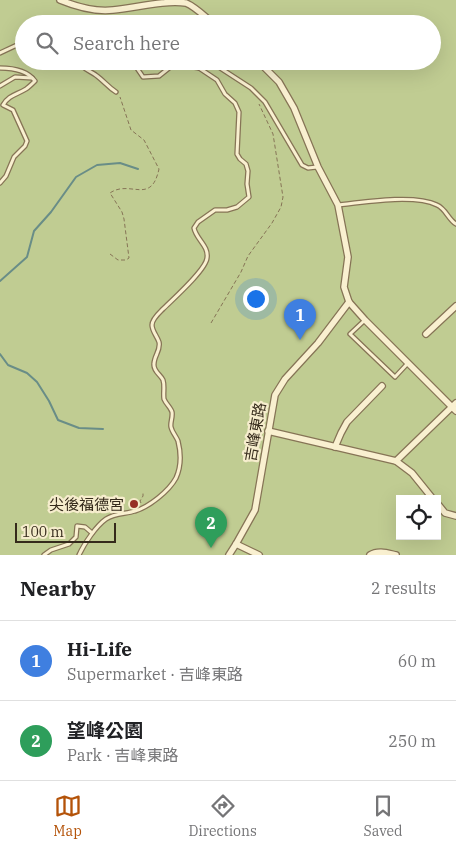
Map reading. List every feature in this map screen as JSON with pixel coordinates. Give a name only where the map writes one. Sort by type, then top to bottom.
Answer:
[{"type":"street","points":[[60,0],[82,8],[98,10],[113,10],[162,0],[173,0],[186,3],[203,15]]},
{"type":"street","points":[[267,70],[279,82],[294,108],[318,167],[338,205],[348,257],[344,287],[349,302],[365,320],[455,407],[396,461]]},
{"type":"street","name":"吉峰東路","points":[[229,555],[255,510],[275,395],[285,379],[318,343],[349,302]]},
{"type":"street","points":[[426,334],[456,306]]},
{"type":"street","points":[[335,447],[347,422],[382,386]]},
{"type":"street","points":[[268,431],[396,461],[412,473],[431,495]]},
{"type":"street","points":[[441,508],[445,513],[456,516]]},
{"type":"street","points":[[236,544],[259,555]]},
{"type":"street","points":[[370,555],[382,552],[396,555]]},
{"type":"lane","points":[[0,53],[15,46]]},
{"type":"lane","points":[[0,68],[15,69]]},
{"type":"lane","points":[[0,183],[6,176],[14,156],[26,146],[27,141],[13,110],[3,105],[13,94],[23,91],[35,81],[26,73],[18,70]]},
{"type":"lane","points":[[88,70],[98,77],[107,87],[116,92]]},
{"type":"lane","points":[[138,70],[144,77],[159,76],[166,70]]},
{"type":"lane","points":[[79,555],[92,533],[106,519],[118,514],[137,511],[167,490],[175,479],[180,466],[178,440],[171,428],[172,413],[164,400],[163,381],[154,364],[159,344],[152,325],[159,313],[195,277],[205,264],[207,251],[195,234],[194,228],[198,222],[215,210],[227,210],[237,207],[249,197],[246,184],[248,171],[246,164],[237,154],[239,112],[235,103],[225,94],[217,80],[202,70]]},
{"type":"lane","points":[[224,70],[252,88],[265,102],[302,165],[308,168],[318,167]]},
{"type":"lane","points":[[0,86],[15,77],[32,78]]},
{"type":"lane","points":[[338,205],[406,199],[426,201],[439,205],[452,222],[456,224]]},
{"type":"lane","points":[[365,320],[350,334],[396,377],[408,362]]},
{"type":"lane","points":[[44,555],[51,550],[69,544],[76,537],[77,526],[80,525],[92,533]]},
{"type":"path","points":[[110,254],[118,260],[126,260],[128,258],[124,219],[122,212],[110,193],[115,189],[122,188],[137,190],[148,188],[155,183],[159,169],[144,140],[131,130],[121,99],[116,92]]},
{"type":"path","points":[[211,323],[241,272],[248,256],[281,207],[283,196],[273,134],[259,103]]},
{"type":"path","points":[[143,493],[140,501],[142,505],[145,503]]},
{"type":"green space","points":[[0,0],[456,0],[456,555],[0,555]]},
{"type":"waterway","points":[[0,281],[27,257],[34,231],[51,212],[76,177],[97,165],[120,163],[138,169]]},
{"type":"waterway","points":[[0,354],[8,365],[27,373],[37,382],[58,420],[79,428],[103,429]]},
{"type":"place","name":"Hi-Life","points":[[300,340]]},
{"type":"place","name":"尖後福德宮","points":[[134,504]]},
{"type":"place","name":"望峰公園","points":[[211,548]]}]
